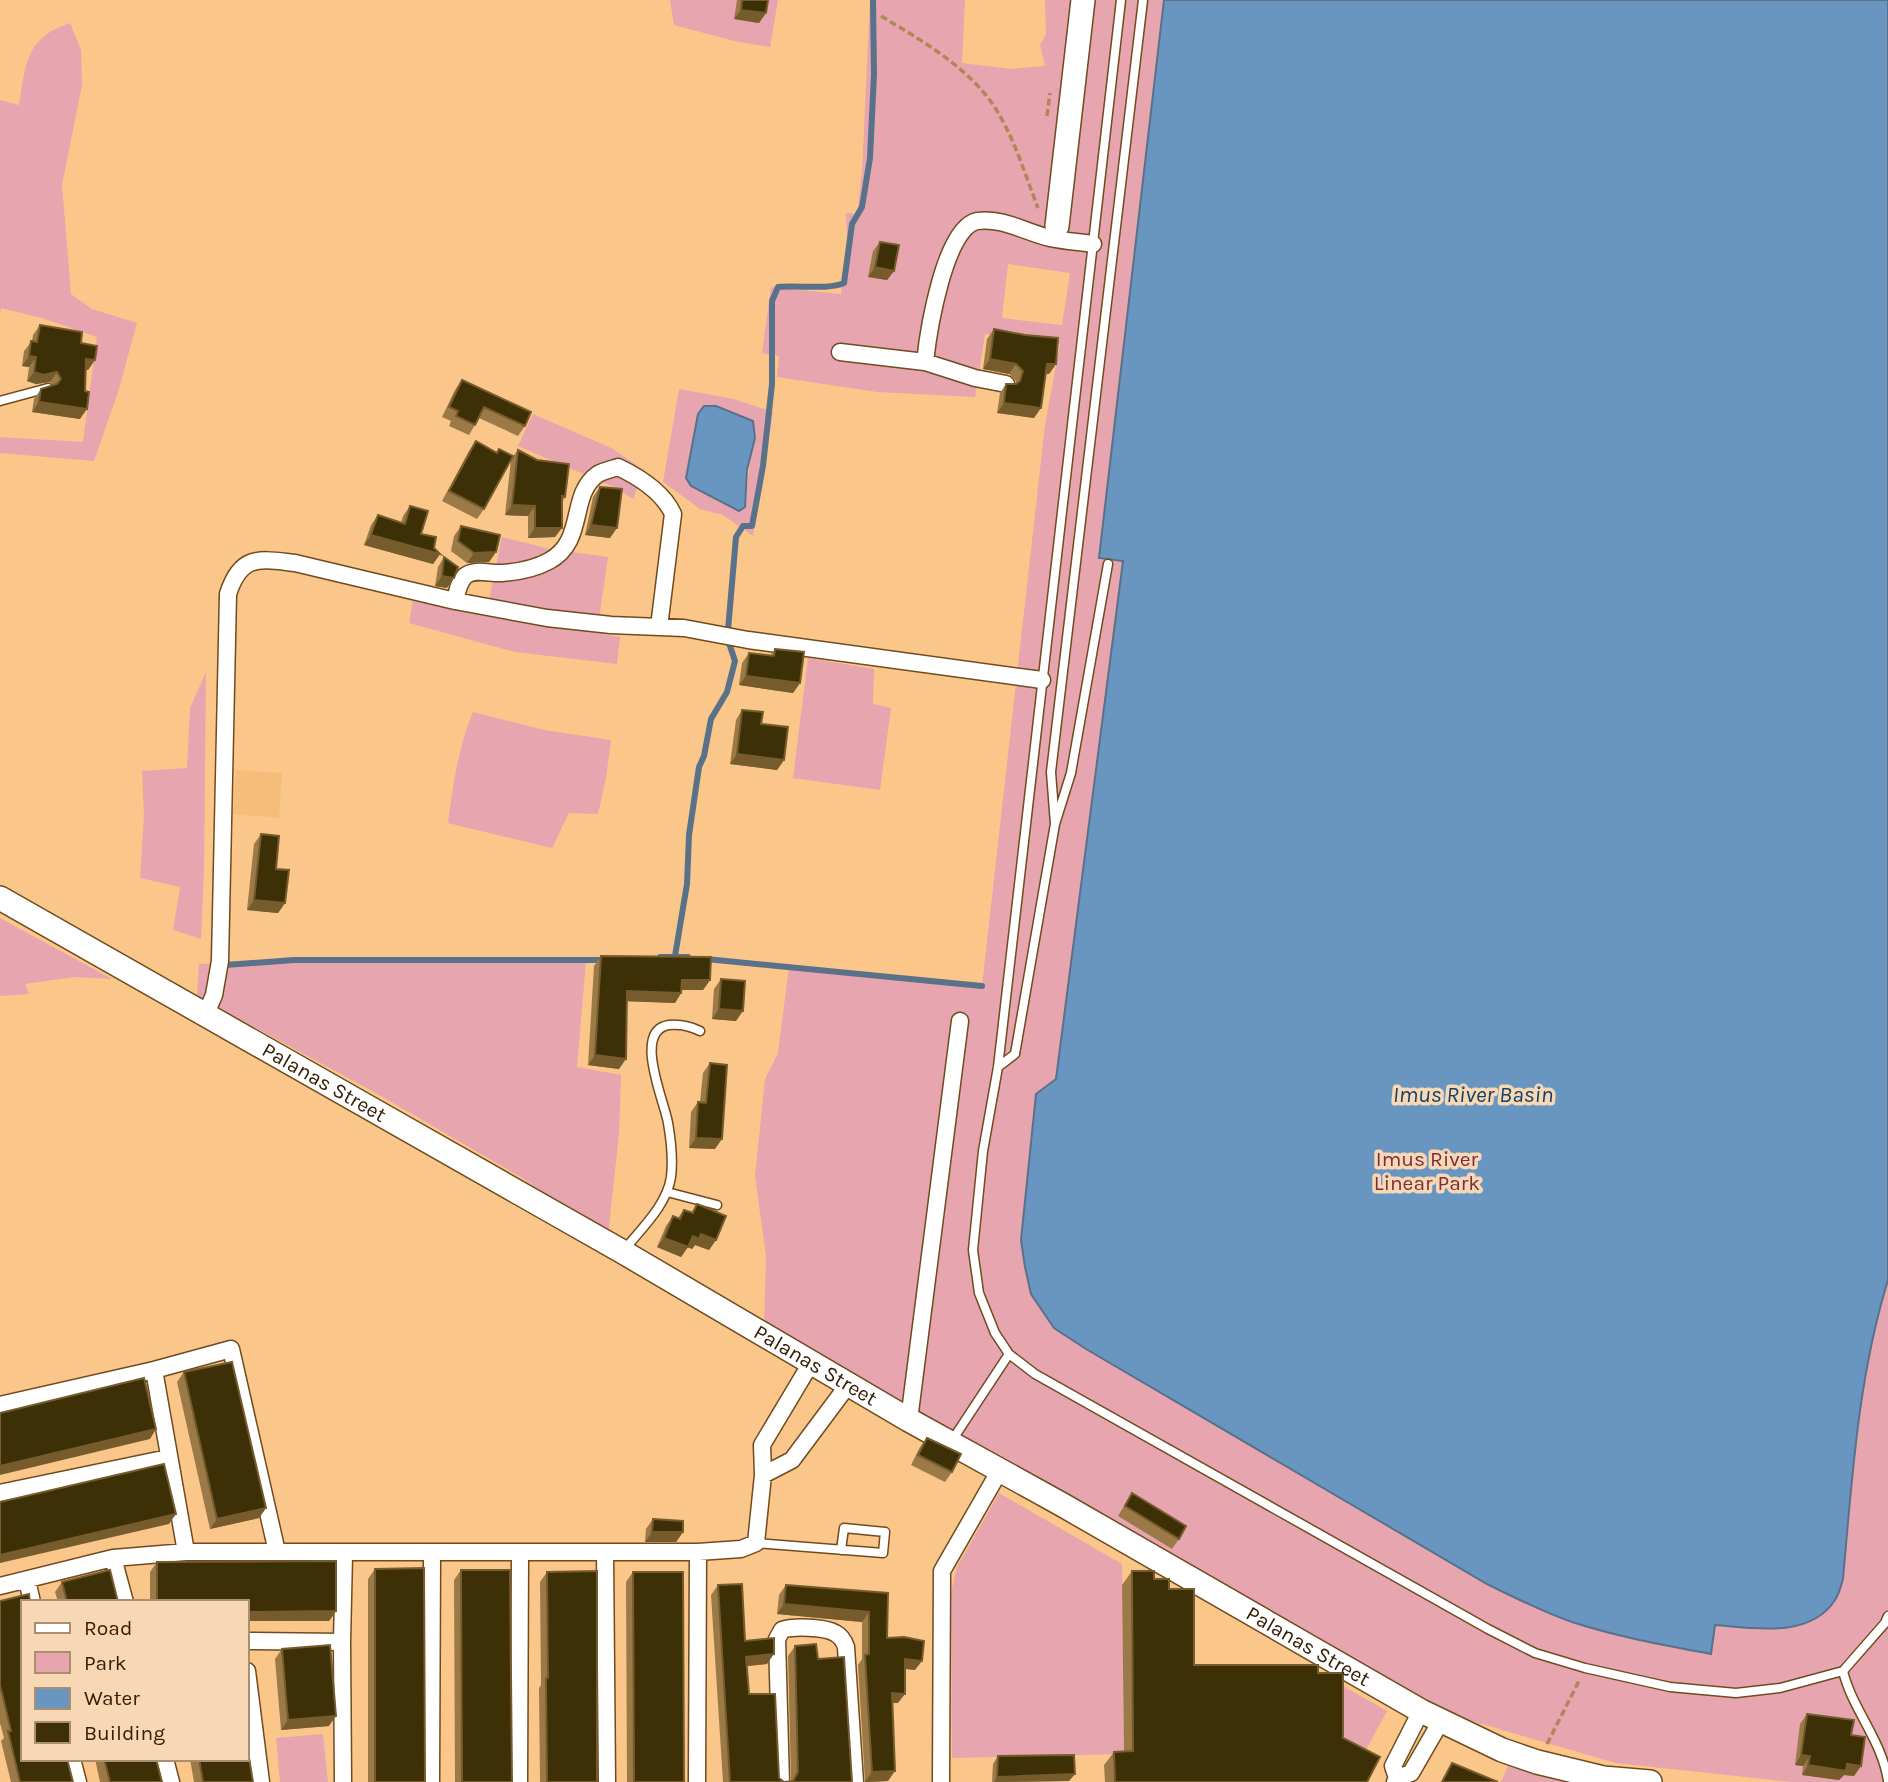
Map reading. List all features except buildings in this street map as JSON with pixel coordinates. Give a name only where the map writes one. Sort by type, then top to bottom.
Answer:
[{"type":"main road","points":[[1053,232],[1083,0]]},
{"type":"main road","name":"Palanas Street","points":[[0,898],[1431,1716],[1537,1762],[1603,1778],[1650,1782]]},
{"type":"street","points":[[925,362],[937,291],[947,258],[965,228],[976,221],[1001,223],[1053,232],[1093,244]]},
{"type":"street","points":[[840,352],[925,362],[975,379],[1006,384]]},
{"type":"street","points":[[455,601],[461,572],[501,573],[549,561],[573,536],[588,483],[599,473],[618,467],[635,475],[657,492],[669,504],[673,514],[659,627]]},
{"type":"street","points":[[205,1016],[214,995],[220,961],[228,594],[234,576],[249,562],[295,563],[455,601],[547,618],[611,625],[684,628],[748,640],[1042,680]]},
{"type":"street","points":[[909,1420],[960,1021]]},
{"type":"street","points":[[0,1405],[154,1370],[232,1349],[277,1552]]},
{"type":"street","points":[[0,1586],[113,1558],[186,1552],[605,1553],[741,1549],[755,1543],[763,1475],[762,1445],[811,1363]]},
{"type":"street","points":[[154,1370],[186,1552]]},
{"type":"street","points":[[763,1475],[792,1460],[848,1385]]},
{"type":"street","points":[[0,1493],[168,1458]]},
{"type":"street","points":[[941,1782],[942,1571],[1000,1470]]},
{"type":"street","points":[[697,1782],[698,1552]]},
{"type":"street","points":[[431,1782],[432,1553]]},
{"type":"street","points":[[519,1782],[520,1553]]},
{"type":"street","points":[[605,1553],[607,1782]]},
{"type":"street","points":[[343,1782],[344,1554]]},
{"type":"street","points":[[113,1558],[124,1600]]},
{"type":"street","points":[[27,1580],[32,1600]]},
{"type":"street","points":[[782,1782],[777,1639],[782,1630],[791,1627],[833,1631],[842,1638],[846,1647],[855,1782]]},
{"type":"street","points":[[248,1641],[342,1642]]},
{"type":"street","points":[[248,1679],[261,1782]]},
{"type":"street","points":[[1396,1780],[1411,1773],[1431,1716]]},
{"type":"street","points":[[73,1761],[78,1782]]},
{"type":"street","points":[[166,1761],[171,1782]]},
{"type":"lane","points":[[1121,0],[998,1067],[983,1151],[973,1250],[979,1293],[995,1333],[1009,1354],[1060,1389],[1535,1653],[1585,1668],[1670,1687],[1736,1693],[1780,1688],[1843,1671],[1885,1623],[1888,1616]]},
{"type":"lane","points":[[1055,824],[1051,772],[1143,0]]},
{"type":"lane","points":[[0,401],[48,388]]},
{"type":"lane","points":[[998,1067],[1015,1054],[1055,824],[1070,773],[1108,564]]},
{"type":"lane","points":[[622,1252],[652,1215],[667,1192],[671,1179],[668,1121],[657,1084],[651,1047],[655,1033],[664,1026],[691,1026],[700,1031]]},
{"type":"lane","points":[[667,1192],[717,1205]]},
{"type":"lane","points":[[950,1443],[1009,1354]]},
{"type":"lane","points":[[755,1543],[841,1550],[883,1553],[885,1532],[844,1528],[841,1550]]},
{"type":"lane","points":[[1843,1671],[1847,1688],[1874,1737],[1888,1781]]},
{"type":"path","points":[[881,16],[941,53],[989,100],[1014,145],[1053,232]]},
{"type":"path","points":[[1537,1762],[1585,1668]]},
{"type":"shaded area","points":[[236,770],[282,773],[279,818],[233,814]]},
{"type":"green space","points":[[670,0],[778,0],[770,47],[734,41],[674,25]]},
{"type":"green space","name":"Imus River Basin","points":[[870,0],[965,0],[962,63],[1011,69],[1045,66],[1040,45],[1046,34],[1045,0],[1888,0],[1888,1782],[1792,1782],[1615,1763],[1465,1719],[1399,1686],[1110,1523],[977,1444],[764,1327],[766,1256],[755,1176],[765,1079],[778,1053],[789,967],[982,986],[1045,425],[1060,344],[985,334],[975,397],[877,392],[777,377],[779,356],[762,353],[771,287],[841,294],[847,239],[846,213],[857,214],[862,173]],"holes":[[[1008,264],[1070,273],[1062,325],[1002,318]]]},
{"type":"green space","points":[[70,23],[81,50],[82,85],[62,185],[71,294],[92,309],[137,323],[118,392],[94,461],[0,453],[0,437],[83,442],[97,337],[42,318],[1,308],[0,316],[0,100],[19,105],[30,54],[44,36]]},
{"type":"green space","points":[[679,389],[734,399],[773,412],[753,536],[723,515],[700,509],[663,482]],"holes":[[[716,406],[741,415],[751,455],[745,507],[739,511],[692,486],[686,478],[690,460]]]},
{"type":"green space","points":[[533,414],[611,448],[644,470],[633,499],[616,488],[518,446]]},
{"type":"green space","points":[[502,537],[550,549],[608,557],[597,633],[620,637],[617,664],[515,652],[409,623],[413,600],[486,614]]},
{"type":"green space","points":[[808,658],[874,669],[873,704],[891,708],[880,790],[793,778]]},
{"type":"green space","points":[[206,672],[201,939],[173,930],[180,887],[140,878],[144,815],[142,771],[187,768],[190,708]]},
{"type":"green space","points":[[473,712],[544,730],[611,740],[598,814],[569,813],[552,848],[448,823],[460,753]]},
{"type":"green space","points":[[0,918],[112,979],[74,977],[25,984],[29,994],[0,996]]},
{"type":"green space","points":[[294,960],[586,962],[577,1067],[621,1075],[619,1134],[608,1235],[519,1176],[374,1092],[197,996],[199,964]]},
{"type":"green space","points":[[999,1493],[1122,1564],[1124,1754],[952,1758],[951,1592],[957,1567]]},
{"type":"green space","points":[[1334,1681],[1387,1711],[1362,1757],[1333,1739]]},
{"type":"green space","points":[[323,1734],[328,1782],[280,1782],[276,1738]]},
{"type":"green space","points":[[1508,1766],[1568,1782],[1501,1782]]},
{"type":"water","name":"Imus River Basin","points":[[1164,0],[1888,0],[1888,1280],[1863,1391],[1843,1579],[1835,1600],[1811,1621],[1796,1626],[1763,1629],[1715,1625],[1711,1654],[1607,1632],[1550,1614],[1487,1584],[1086,1349],[1054,1328],[1031,1294],[1021,1240],[1036,1094],[1056,1079],[1123,561],[1099,558]]},
{"type":"water","points":[[704,406],[716,406],[753,421],[755,438],[747,470],[745,507],[739,511],[691,486],[686,478],[698,414]]},
{"type":"waterway","points":[[728,630],[736,537],[743,526],[752,526],[763,466],[772,384],[772,301],[778,287],[822,287],[844,283],[852,224],[862,207],[870,158],[874,74],[873,0]]},
{"type":"waterway","points":[[675,956],[687,884],[689,835],[699,767],[704,756],[711,719],[727,692],[735,661],[728,640]]},
{"type":"waterway","points":[[660,957],[688,957]]},
{"type":"waterway","points":[[706,959],[982,986]]},
{"type":"waterway","points":[[225,965],[294,960],[604,960]]},
{"type":"park label","name":"Imus River Linear Park","points":[[1427,1171]]}]
